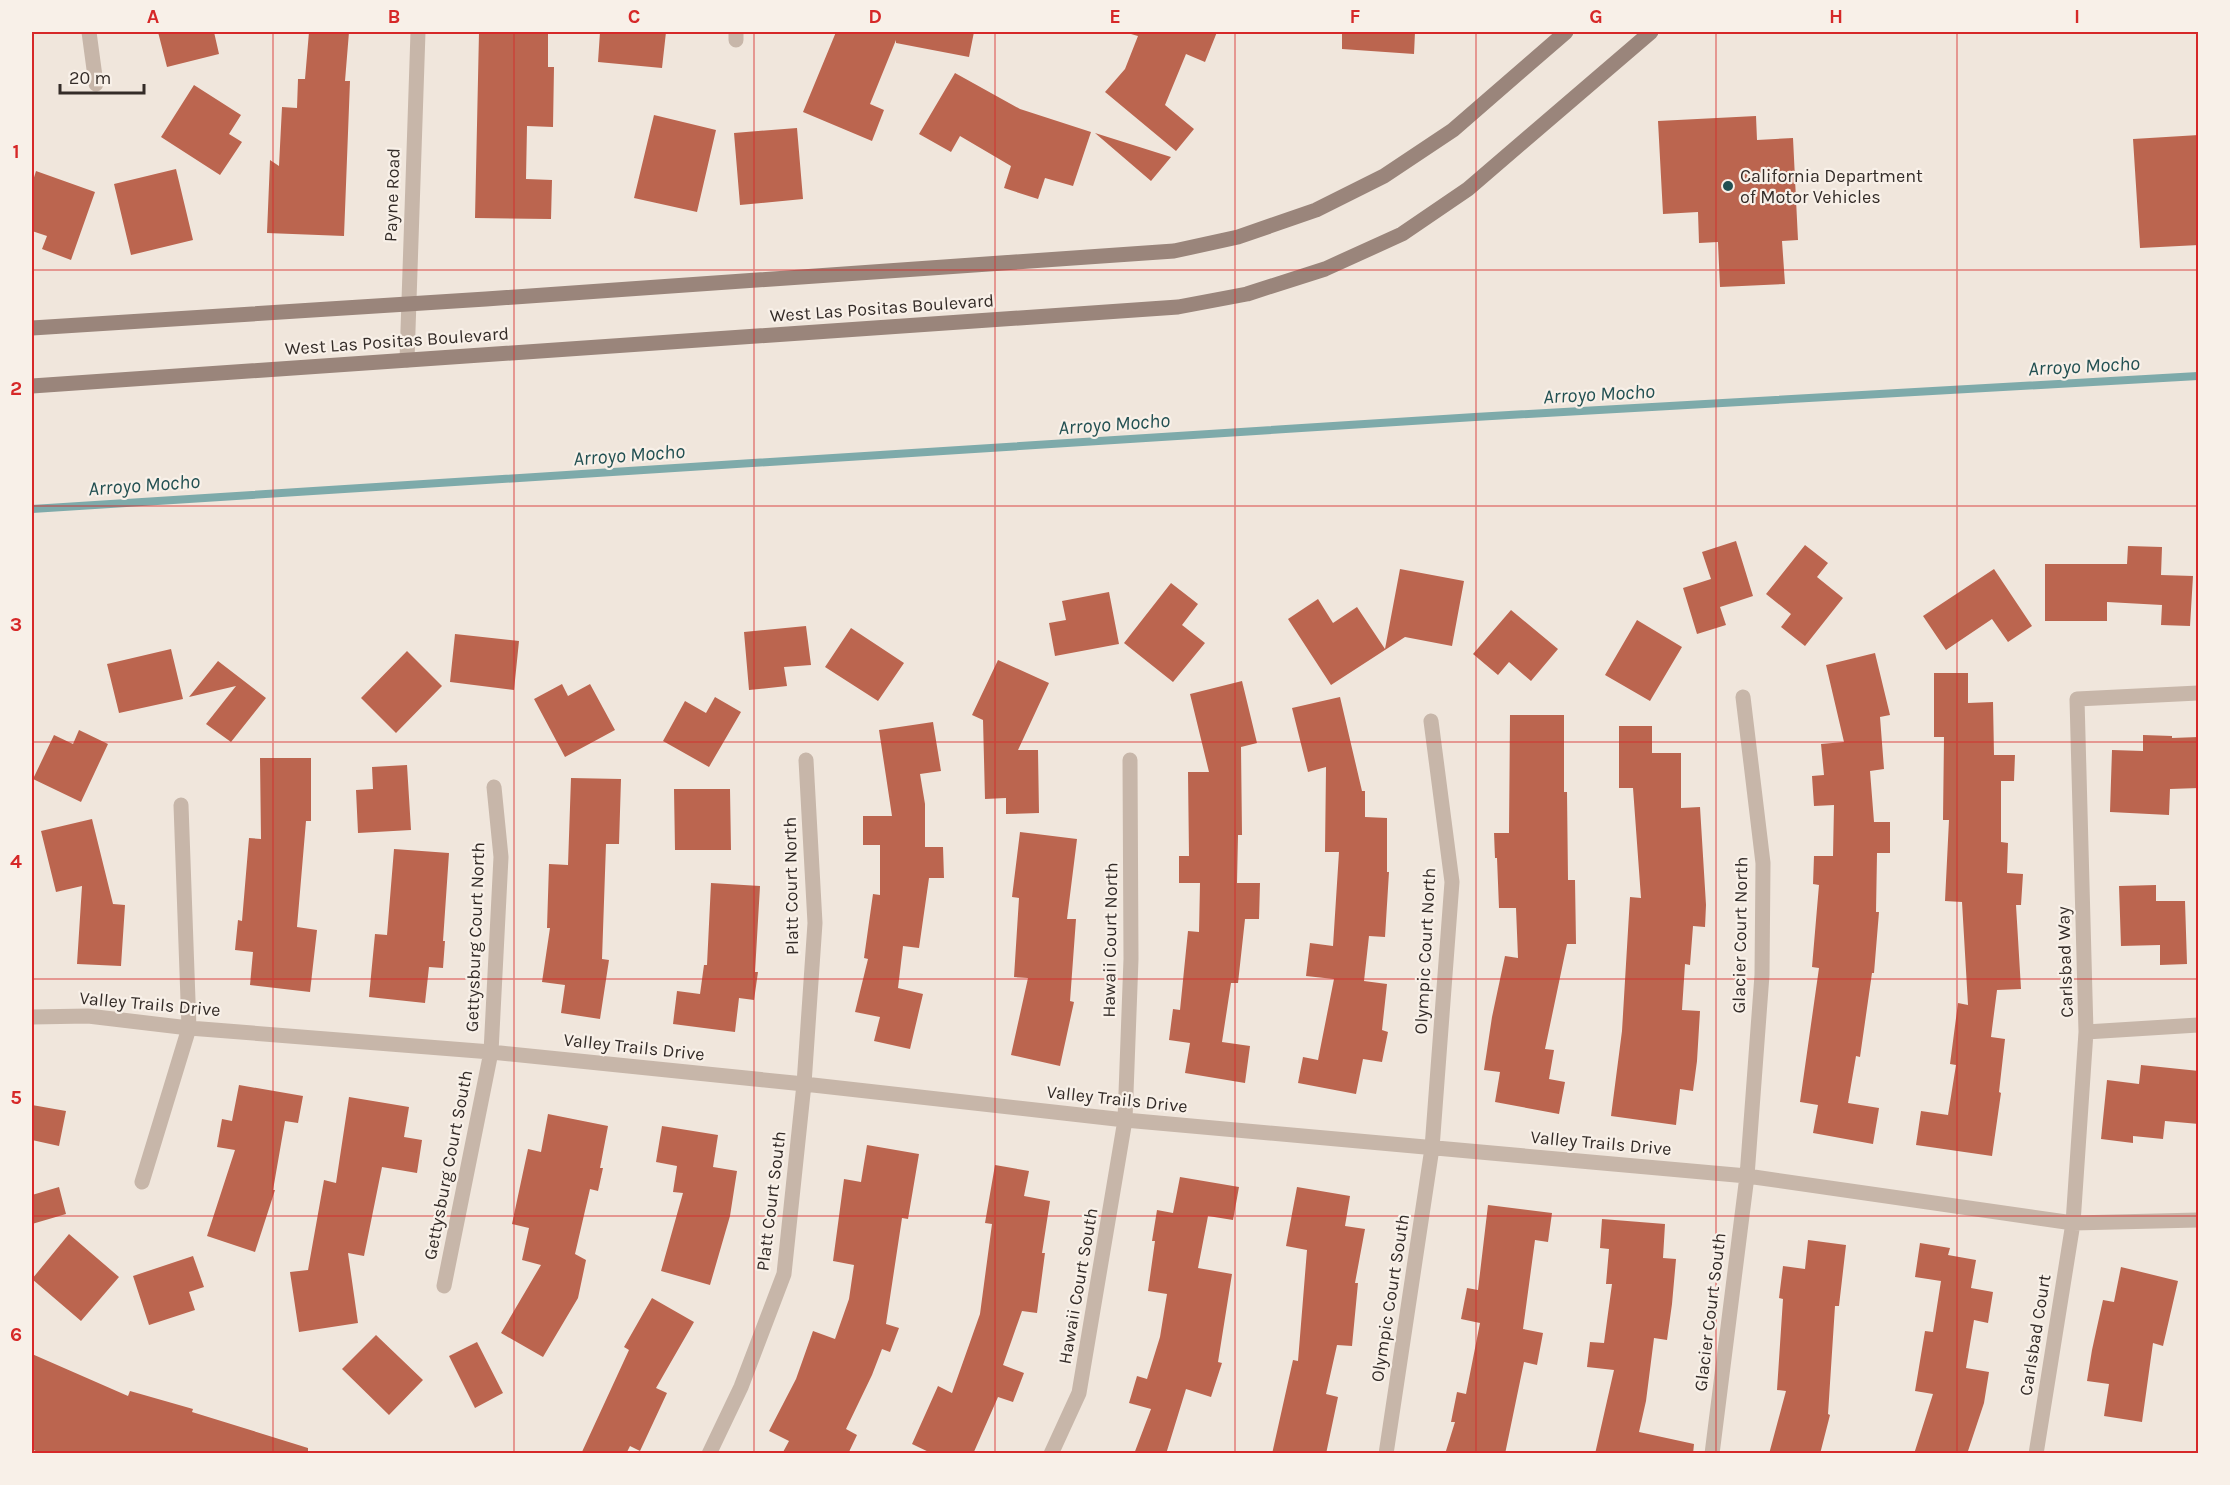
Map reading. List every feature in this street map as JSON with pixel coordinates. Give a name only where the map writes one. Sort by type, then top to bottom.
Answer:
[{"type":"main road","name":"West Las Positas Boulevard","points":[[32,328],[1174,251],[1238,237],[1317,210],[1384,177],[1453,130],[1566,32]]},
{"type":"main road","name":"West Las Positas Boulevard","points":[[32,386],[1178,307],[1247,294],[1325,268],[1402,234],[1468,189],[1651,32]]},
{"type":"street","points":[[89,32],[96,84]]},
{"type":"street","name":"Payne Road","points":[[407,360],[418,32]]},
{"type":"street","name":"Carlsbad Way","points":[[2073,1223],[2086,1032],[2078,699],[2199,693]]},
{"type":"street","name":"Glacier Court North","points":[[1743,697],[1763,863],[1762,975],[1747,1176]]},
{"type":"street","name":"Olympic Court North","points":[[1431,721],[1452,882],[1432,1148]]},
{"type":"street","name":"Platt Court North","points":[[804,1084],[815,923],[806,760]]},
{"type":"street","name":"Hawaii Court North","points":[[1125,1120],[1131,959],[1130,760]]},
{"type":"street","name":"Gettysburg Court North","points":[[491,1052],[501,857],[494,787]]},
{"type":"street","points":[[142,1182],[189,1028],[181,805]]},
{"type":"street","name":"Valley Trails Drive","points":[[32,1017],[88,1016],[189,1028],[491,1052],[1125,1120],[1747,1176],[2073,1223],[2199,1220]]},
{"type":"street","points":[[2086,1032],[2199,1025]]},
{"type":"street","name":"Gettysburg Court South","points":[[444,1286],[491,1052]]},
{"type":"street","name":"Platt Court South","points":[[709,1454],[741,1387],[784,1274],[804,1084]]},
{"type":"street","name":"Hawaii Court South","points":[[1051,1454],[1079,1394],[1125,1120]]},
{"type":"street","name":"Olympic Court South","points":[[1386,1454],[1432,1148]]},
{"type":"street","name":"Glacier Court South","points":[[1712,1454],[1747,1176]]},
{"type":"street","name":"Carlsbad Court","points":[[2036,1454],[2073,1223]]},
{"type":"building","points":[[158,32],[214,32],[219,54],[167,67]]},
{"type":"building","points":[[309,32],[349,32],[345,81],[350,81],[344,236],[267,233],[270,160],[279,166],[282,107],[297,108],[298,79],[305,79]]},
{"type":"building","points":[[479,32],[548,32],[548,67],[554,67],[553,127],[527,126],[526,179],[552,180],[551,219],[475,218]]},
{"type":"building","points":[[600,32],[666,32],[662,68],[598,62]]},
{"type":"building","points":[[836,32],[974,32],[969,57],[896,43],[896,40],[870,104],[884,110],[872,141],[803,112]]},
{"type":"building","points":[[1131,32],[1217,32],[1205,62],[1186,54],[1165,105],[1194,129],[1176,151],[1105,92],[1125,69],[1138,36]]},
{"type":"building","points":[[1342,32],[1415,32],[1414,54],[1342,49]]},
{"type":"building","points":[[955,73],[1020,109],[1091,132],[1073,186],[1045,178],[1038,199],[1004,188],[1011,166],[960,136],[951,152],[919,134]]},
{"type":"building","points":[[194,85],[241,115],[229,134],[242,142],[220,175],[161,137]]},
{"type":"building","points":[[654,115],[716,130],[697,212],[634,198]]},
{"type":"building","name":"California Department of Motor Vehicles","points":[[1756,116],[1757,140],[1793,138],[1798,240],[1782,241],[1785,284],[1720,287],[1718,242],[1699,243],[1698,212],[1663,214],[1658,121]]},
{"type":"building","points":[[797,128],[803,199],[740,205],[734,133]]},
{"type":"building","points":[[1095,133],[1171,157],[1151,181]]},
{"type":"building","points":[[2199,135],[2199,245],[2140,248],[2133,139]]},
{"type":"building","points":[[176,169],[193,240],[131,255],[114,184]]},
{"type":"building","points":[[36,171],[95,192],[71,260],[42,249],[47,236],[32,231],[32,184]]},
{"type":"building","points":[[1736,541],[1753,596],[1720,607],[1726,625],[1697,634],[1683,588],[1711,579],[1702,552]]},
{"type":"building","points":[[1805,545],[1828,563],[1817,577],[1843,598],[1805,646],[1781,627],[1791,614],[1766,594]]},
{"type":"building","points":[[2128,546],[2162,547],[2161,575],[2193,576],[2190,626],[2161,625],[2162,605],[2107,602],[2107,621],[2045,621],[2045,564],[2127,564]]},
{"type":"building","points":[[1400,569],[1464,581],[1452,646],[1405,637],[1331,685],[1288,619],[1318,599],[1333,623],[1357,607],[1385,649]]},
{"type":"building","points":[[1994,569],[2032,626],[2008,642],[1992,619],[1946,650],[1923,616]]},
{"type":"building","points":[[1171,583],[1198,604],[1182,625],[1205,643],[1173,682],[1124,643]]},
{"type":"building","points":[[1109,592],[1119,644],[1055,656],[1049,623],[1066,620],[1062,601]]},
{"type":"building","points":[[1511,610],[1558,649],[1531,681],[1509,662],[1498,675],[1473,654]]},
{"type":"building","points":[[1637,620],[1682,647],[1650,701],[1605,675]]},
{"type":"building","points":[[806,626],[811,665],[784,667],[787,686],[749,690],[744,632]]},
{"type":"building","points":[[851,628],[904,663],[878,701],[825,667]]},
{"type":"building","points":[[455,634],[519,641],[514,690],[450,682]]},
{"type":"building","points":[[171,649],[183,699],[119,713],[107,664]]},
{"type":"building","points":[[407,651],[442,686],[396,733],[361,698]]},
{"type":"building","points":[[1875,653],[1890,715],[1880,717],[1884,769],[1870,771],[1874,822],[1890,822],[1890,853],[1877,853],[1876,912],[1879,912],[1874,973],[1872,973],[1860,1057],[1856,1056],[1848,1103],[1879,1108],[1873,1144],[1813,1133],[1818,1105],[1800,1102],[1819,968],[1812,967],[1819,885],[1813,884],[1814,856],[1833,856],[1834,805],[1814,806],[1812,776],[1824,775],[1821,744],[1844,742],[1826,665]]},
{"type":"building","points":[[998,660],[1049,683],[1018,750],[1038,750],[1039,813],[1006,814],[1006,798],[985,799],[983,720],[972,715]]},
{"type":"building","points":[[218,661],[266,698],[231,742],[206,724],[236,686],[189,697]]},
{"type":"building","points":[[1934,673],[1968,673],[1968,703],[1993,702],[1994,755],[2015,755],[2014,781],[2001,781],[2001,842],[2008,843],[2007,873],[2023,874],[2021,905],[2016,905],[2021,989],[1997,990],[1991,1037],[2005,1039],[1999,1092],[2001,1093],[1992,1156],[1916,1145],[1921,1111],[1948,1115],[1956,1065],[1950,1064],[1958,1003],[1968,1005],[1962,902],[1945,901],[1949,820],[1943,820],[1944,737],[1934,737]]},
{"type":"building","points":[[1242,681],[1257,743],[1241,747],[1242,835],[1238,835],[1237,883],[1260,883],[1259,919],[1245,919],[1238,983],[1231,983],[1222,1042],[1250,1046],[1245,1083],[1185,1073],[1190,1043],[1169,1040],[1173,1009],[1180,1010],[1188,931],[1199,932],[1200,883],[1179,883],[1179,856],[1189,856],[1188,772],[1209,772],[1190,694]]},
{"type":"building","points":[[562,684],[568,696],[590,684],[615,730],[565,757],[534,699]]},
{"type":"building","points":[[715,697],[741,712],[709,767],[663,741],[685,701],[706,713]]},
{"type":"building","points":[[1340,697],[1362,791],[1365,791],[1365,817],[1387,818],[1387,872],[1389,872],[1385,937],[1369,936],[1364,981],[1387,984],[1382,1030],[1388,1032],[1382,1062],[1363,1059],[1356,1094],[1298,1083],[1303,1057],[1318,1060],[1334,979],[1306,976],[1310,943],[1333,946],[1339,852],[1325,852],[1326,767],[1308,772],[1292,708]]},
{"type":"building","points":[[1510,715],[1564,715],[1564,792],[1567,792],[1568,880],[1575,880],[1576,944],[1567,944],[1545,1049],[1554,1050],[1549,1079],[1565,1082],[1559,1114],[1495,1102],[1500,1072],[1484,1070],[1505,956],[1518,958],[1516,908],[1499,908],[1494,833],[1509,833]]},
{"type":"building","points":[[933,722],[941,771],[920,774],[925,804],[925,847],[943,847],[944,878],[929,878],[919,948],[903,946],[898,988],[923,994],[910,1049],[874,1041],[880,1017],[855,1012],[868,959],[864,958],[873,894],[880,895],[880,845],[863,845],[863,816],[892,816],[879,730]]},
{"type":"building","points":[[1619,726],[1652,726],[1652,753],[1681,753],[1681,808],[1700,807],[1706,905],[1705,927],[1693,926],[1690,965],[1685,964],[1682,1010],[1700,1011],[1697,1061],[1693,1091],[1680,1089],[1676,1125],[1611,1116],[1622,1031],[1630,897],[1641,898],[1633,788],[1619,788]]},
{"type":"building","points":[[79,730],[108,744],[81,802],[33,779],[54,735],[73,744]]},
{"type":"building","points":[[2143,735],[2172,736],[2172,738],[2199,737],[2199,788],[2170,789],[2169,815],[2110,812],[2112,750],[2143,751]]},
{"type":"building","points":[[260,758],[311,758],[311,821],[306,821],[297,927],[317,930],[310,992],[250,985],[253,952],[235,950],[238,920],[242,921],[249,838],[261,839]]},
{"type":"building","points":[[407,765],[411,830],[358,833],[356,790],[373,789],[372,767]]},
{"type":"building","points":[[571,778],[621,779],[619,844],[606,844],[602,959],[609,960],[600,1019],[561,1013],[565,985],[542,982],[550,928],[547,928],[549,864],[568,865]]},
{"type":"building","points":[[674,789],[730,789],[731,850],[675,850]]},
{"type":"building","points":[[92,819],[113,904],[125,905],[121,966],[77,964],[82,886],[56,892],[41,831]]},
{"type":"building","points":[[1020,832],[1077,839],[1067,919],[1076,919],[1070,1001],[1074,1002],[1060,1066],[1011,1055],[1028,978],[1014,977],[1019,898],[1012,897]]},
{"type":"building","points":[[394,849],[449,853],[443,968],[429,967],[425,1003],[369,997],[375,934],[387,935]]},
{"type":"building","points":[[711,883],[760,886],[755,972],[758,972],[754,1000],[739,998],[735,1032],[673,1024],[677,991],[700,994],[704,965],[707,965]]},
{"type":"building","points":[[2156,885],[2156,901],[2185,901],[2187,964],[2160,965],[2160,945],[2121,946],[2119,886]]},
{"type":"building","points":[[2141,1065],[2199,1071],[2199,1124],[2165,1121],[2163,1139],[2133,1136],[2133,1143],[2101,1139],[2107,1080],[2139,1084]]},
{"type":"building","points":[[239,1085],[303,1096],[298,1123],[285,1121],[273,1190],[275,1190],[255,1252],[207,1236],[235,1150],[217,1147],[222,1119],[232,1121]]},
{"type":"building","points":[[349,1097],[409,1107],[404,1137],[422,1140],[417,1173],[382,1167],[364,1256],[348,1253],[358,1323],[299,1332],[290,1272],[308,1270],[324,1180],[336,1183]]},
{"type":"building","points":[[32,1105],[66,1111],[59,1146],[32,1140]]},
{"type":"building","points":[[548,1114],[608,1126],[598,1191],[590,1189],[575,1254],[586,1260],[578,1298],[543,1357],[501,1333],[541,1265],[522,1260],[529,1228],[512,1224],[528,1149],[541,1152]]},
{"type":"building","points":[[662,1126],[718,1135],[713,1167],[737,1171],[730,1216],[710,1285],[661,1271],[683,1193],[673,1192],[677,1166],[656,1162]]},
{"type":"building","points":[[867,1145],[919,1154],[908,1219],[902,1218],[886,1324],[899,1328],[890,1352],[882,1349],[846,1429],[857,1435],[848,1454],[782,1454],[789,1441],[769,1431],[796,1379],[813,1331],[835,1339],[849,1299],[854,1265],[833,1261],[844,1179],[861,1182]]},
{"type":"building","points":[[995,1165],[1029,1171],[1024,1196],[1050,1201],[1042,1253],[1045,1253],[1037,1313],[1022,1311],[1003,1365],[1024,1373],[1013,1402],[998,1397],[973,1454],[933,1454],[912,1444],[938,1386],[952,1393],[980,1314],[992,1224],[985,1223]]},
{"type":"building","points":[[1180,1177],[1239,1187],[1233,1220],[1208,1216],[1198,1268],[1232,1274],[1218,1362],[1222,1363],[1211,1397],[1186,1389],[1166,1454],[1134,1454],[1151,1409],[1129,1403],[1137,1376],[1147,1379],[1160,1337],[1167,1294],[1148,1291],[1157,1210],[1173,1213]]},
{"type":"building","points":[[59,1187],[66,1214],[32,1224],[32,1195]]},
{"type":"building","points":[[1297,1187],[1350,1196],[1345,1226],[1365,1229],[1355,1283],[1358,1283],[1352,1346],[1337,1345],[1326,1394],[1338,1397],[1326,1454],[1272,1454],[1293,1360],[1298,1361],[1307,1250],[1286,1246]]},
{"type":"building","points":[[1488,1205],[1552,1213],[1548,1242],[1535,1240],[1523,1329],[1543,1333],[1537,1365],[1524,1362],[1505,1454],[1445,1454],[1455,1422],[1451,1422],[1457,1392],[1466,1394],[1480,1323],[1461,1319],[1467,1288],[1478,1290]]},
{"type":"building","points":[[1602,1219],[1665,1224],[1663,1258],[1676,1259],[1672,1304],[1667,1340],[1654,1338],[1646,1401],[1639,1432],[1694,1444],[1693,1454],[1595,1454],[1614,1370],[1587,1367],[1590,1342],[1604,1343],[1612,1284],[1606,1284],[1609,1249],[1600,1248]]},
{"type":"building","points":[[69,1234],[119,1277],[81,1321],[32,1279]]},
{"type":"building","points":[[1808,1240],[1846,1245],[1839,1306],[1835,1306],[1828,1414],[1830,1415],[1820,1454],[1769,1454],[1786,1391],[1777,1390],[1783,1299],[1779,1298],[1783,1266],[1805,1269]]},
{"type":"building","points":[[1920,1243],[1950,1248],[1948,1255],[1976,1260],[1971,1288],[1993,1292],[1988,1323],[1974,1320],[1966,1368],[1989,1372],[1984,1403],[1967,1454],[1914,1454],[1933,1394],[1915,1391],[1925,1331],[1933,1332],[1941,1281],[1915,1277]]},
{"type":"building","points":[[193,1256],[204,1287],[189,1292],[195,1310],[149,1325],[133,1276]]},
{"type":"building","points":[[2121,1267],[2178,1281],[2163,1346],[2153,1343],[2142,1422],[2104,1416],[2109,1384],[2087,1381],[2103,1300],[2114,1302]]},
{"type":"building","points":[[652,1298],[694,1322],[656,1388],[667,1393],[640,1451],[630,1446],[626,1454],[581,1454],[629,1350],[624,1347]]},
{"type":"building","points":[[376,1335],[423,1380],[389,1415],[342,1369]]},
{"type":"building","points":[[477,1342],[503,1393],[475,1408],[449,1356]]},
{"type":"building","points":[[32,1354],[128,1396],[130,1391],[193,1409],[192,1412],[308,1448],[308,1454],[41,1454],[32,1449]]},
{"type":"waterway","name":"Arroyo Mocho","points":[[32,509],[1475,417],[2198,376]]},
{"type":"place","name":"California Department of Motor Vehicles","points":[[1728,186]]}]
